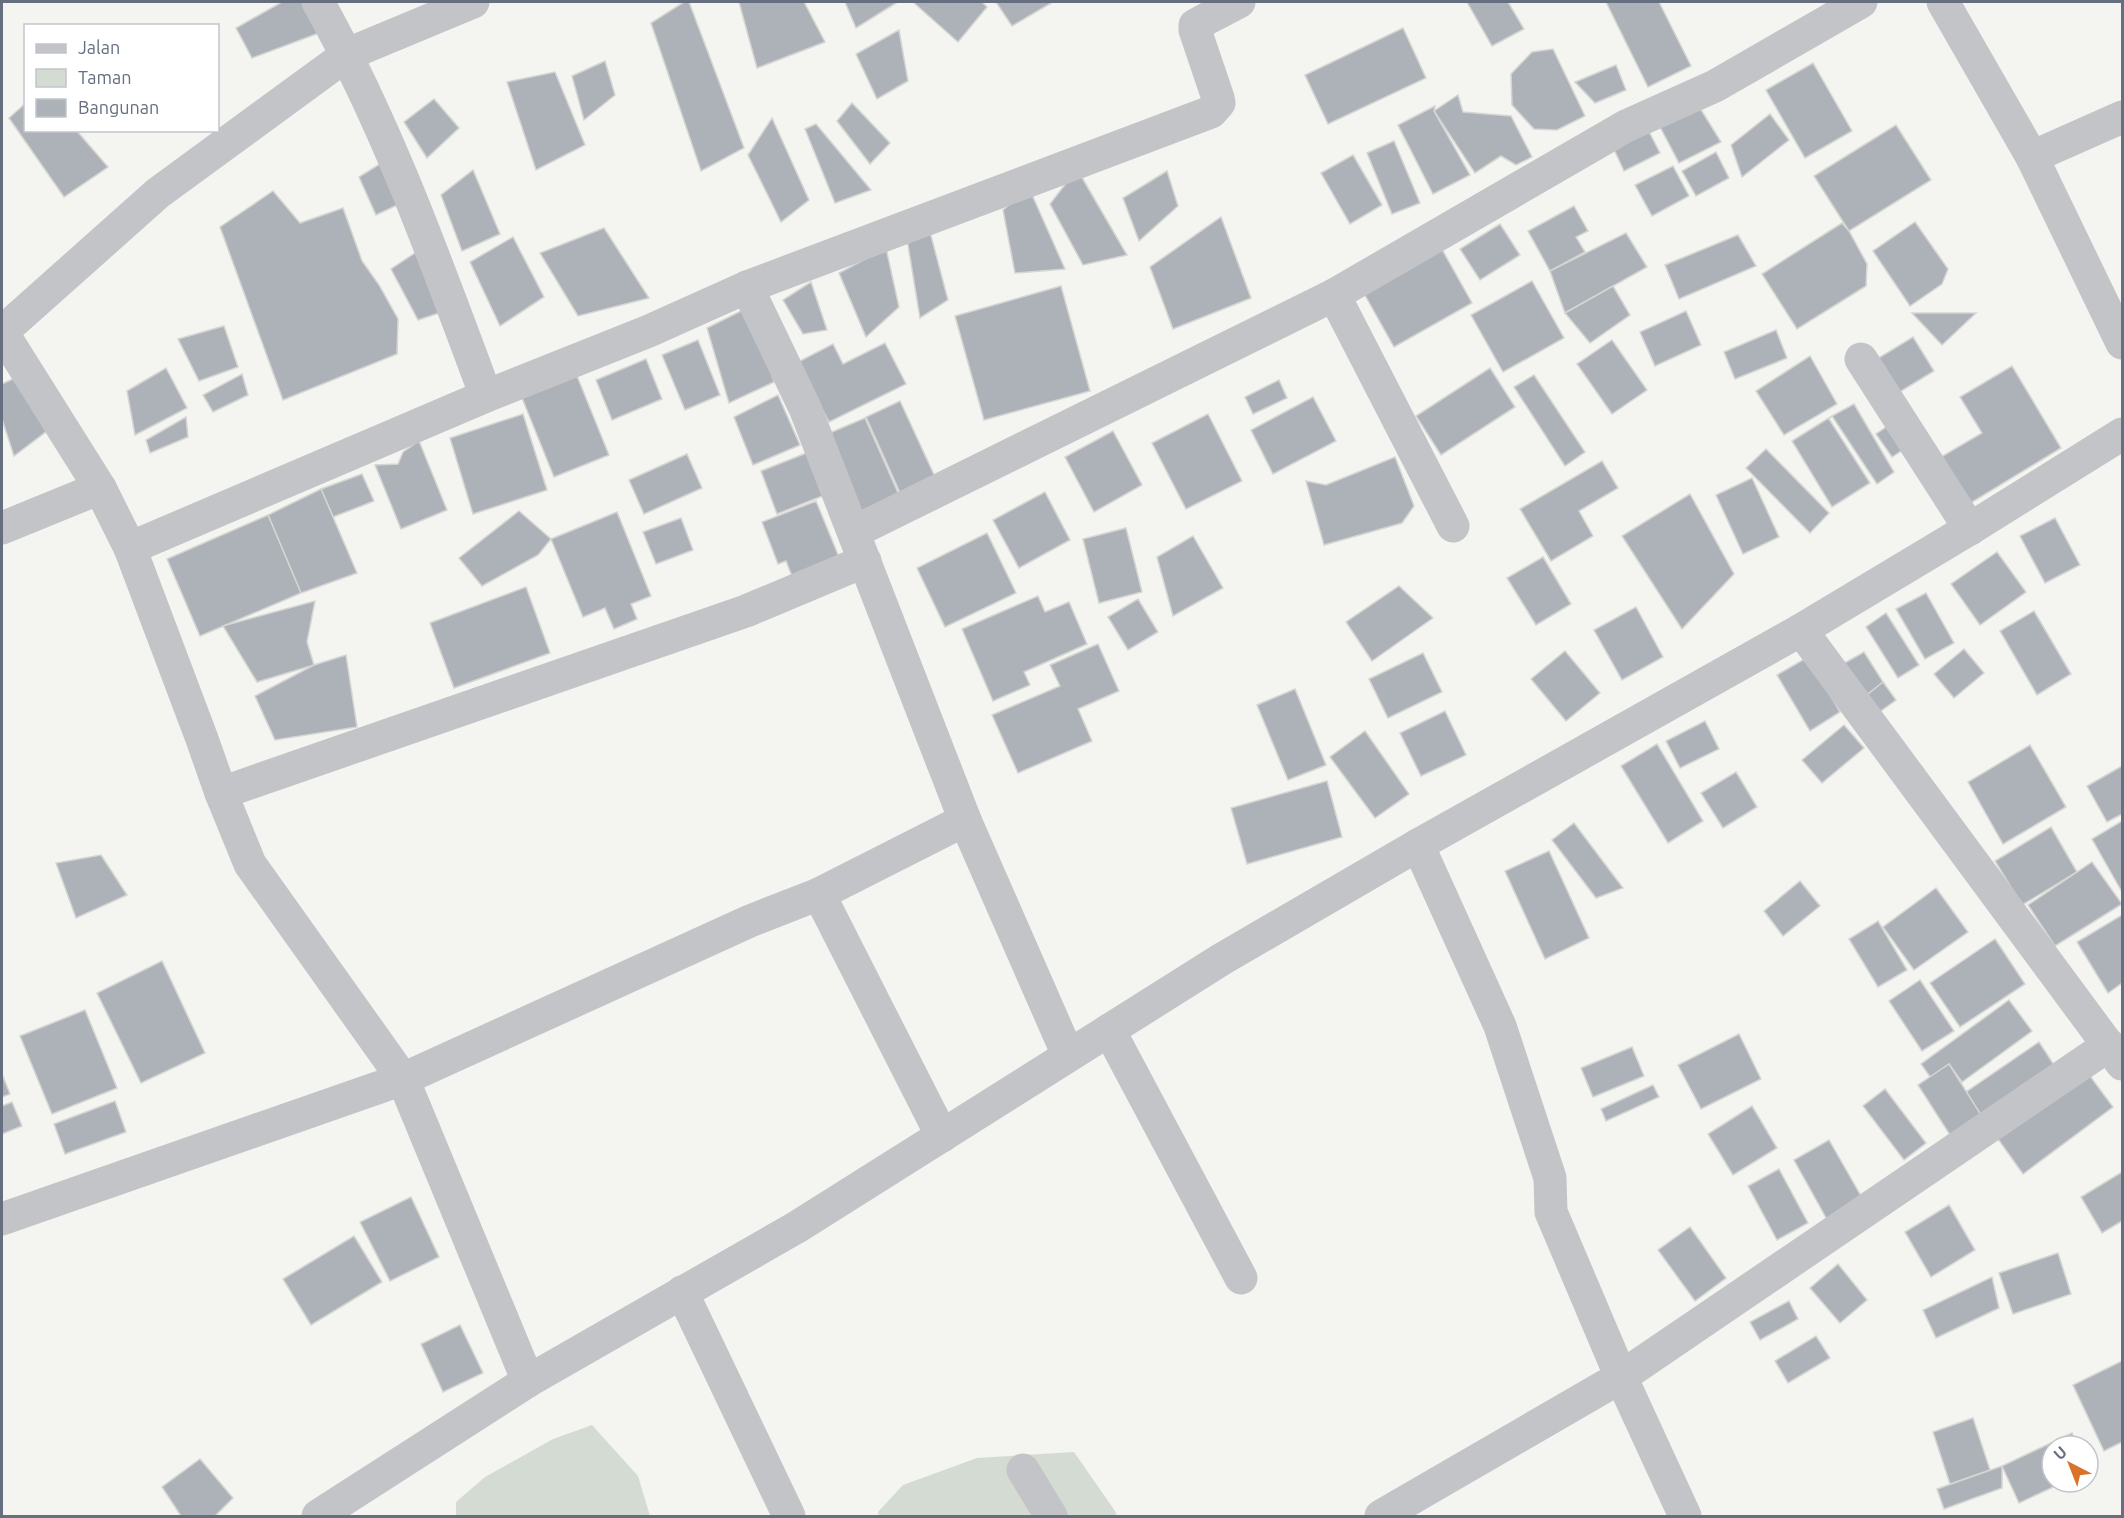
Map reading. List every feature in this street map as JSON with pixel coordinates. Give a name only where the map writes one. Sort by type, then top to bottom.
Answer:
[{"type":"street","points":[[318,2],[348,54],[414,204],[486,396]]},
{"type":"street","points":[[473,2],[348,54],[158,193],[2,332],[100,488],[130,548],[202,739],[220,794],[250,864],[403,1079],[528,1381]]},
{"type":"street","points":[[130,548],[486,396],[649,331],[747,287],[1211,112],[1219,103],[1195,25],[1239,2]]},
{"type":"street","points":[[220,794],[746,611],[859,546],[1334,295],[1626,126],[1715,86],[1861,2]]},
{"type":"street","points":[[1942,2],[2032,157],[2122,343]]},
{"type":"street","points":[[2032,157],[2122,117]]},
{"type":"street","points":[[747,287],[805,408],[965,820],[1068,1055]]},
{"type":"street","points":[[1334,295],[1453,526]]},
{"type":"street","points":[[1862,359],[1970,529]]},
{"type":"street","points":[[318,1516],[528,1381],[796,1227],[1222,959],[1418,845],[1801,630],[1970,529],[2122,434]]},
{"type":"street","points":[[2,528],[100,488]]},
{"type":"street","points":[[1381,1516],[1621,1377],[2116,1055],[1801,630]]},
{"type":"street","points":[[2,1219],[403,1079],[750,921],[819,894],[965,820]]},
{"type":"street","points":[[1418,845],[1500,1026],[1550,1178],[1551,1212],[1621,1377],[1685,1516]]},
{"type":"street","points":[[819,894],[942,1136]]},
{"type":"street","points":[[1109,1030],[1241,1278]]},
{"type":"street","points":[[682,1292],[789,1516]]},
{"type":"street","points":[[1023,1470],[1051,1516]]},
{"type":"green space","points":[[592,1425],[638,1476],[650,1516],[456,1516],[456,1502],[485,1477],[553,1439]]},
{"type":"green space","points":[[1074,1452],[1117,1516],[879,1516],[878,1512],[903,1485],[977,1458]]},
{"type":"building","points":[[282,2],[304,2],[319,33],[252,58],[236,28]]},
{"type":"building","points":[[684,2],[689,2],[744,148],[701,171],[651,23]]},
{"type":"building","points":[[739,2],[804,2],[825,42],[757,68]]},
{"type":"building","points":[[845,2],[895,2],[896,3],[856,28]]},
{"type":"building","points":[[913,2],[982,2],[987,7],[958,42]]},
{"type":"building","points":[[996,2],[1053,2],[1012,26]]},
{"type":"building","points":[[1467,2],[1508,2],[1524,29],[1492,46]]},
{"type":"building","points":[[1606,2],[1659,2],[1691,66],[1648,87]]},
{"type":"building","points":[[1403,28],[1426,78],[1328,124],[1305,75]]},
{"type":"building","points":[[899,30],[908,81],[877,99],[856,54]]},
{"type":"building","points":[[1553,49],[1585,116],[1557,130],[1534,129],[1512,105],[1511,74],[1532,52]]},
{"type":"building","points":[[605,61],[615,95],[584,120],[572,76]]},
{"type":"building","points":[[1813,63],[1852,131],[1805,158],[1766,90]]},
{"type":"building","points":[[1616,65],[1626,90],[1595,103],[1575,82]]},
{"type":"building","points":[[555,72],[585,145],[536,170],[507,82]]},
{"type":"building","points":[[1458,95],[1463,112],[1511,116],[1532,157],[1516,165],[1501,156],[1475,173],[1434,111]]},
{"type":"building","points":[[434,99],[459,128],[427,158],[404,122]]},
{"type":"building","points":[[1695,100],[1721,142],[1679,163],[1658,123]]},
{"type":"building","points":[[852,103],[890,143],[870,164],[837,121]]},
{"type":"building","points":[[24,105],[24,132],[78,132],[108,167],[64,197],[9,118]]},
{"type":"building","points":[[1435,106],[1434,111],[1470,175],[1433,194],[1398,125]]},
{"type":"building","points":[[1770,114],[1789,140],[1742,177],[1731,145]]},
{"type":"building","points":[[772,118],[809,200],[781,222],[748,155]]},
{"type":"building","points":[[816,124],[871,190],[835,203],[805,129]]},
{"type":"building","points":[[1896,125],[1931,180],[1849,231],[1814,176]]},
{"type":"building","points":[[1647,128],[1660,153],[1624,171],[1612,145]]},
{"type":"building","points":[[1394,141],[1420,203],[1392,214],[1367,153]]},
{"type":"building","points":[[1716,152],[1729,178],[1696,196],[1682,171]]},
{"type":"building","points":[[1353,155],[1382,205],[1350,224],[1321,173]]},
{"type":"building","points":[[386,160],[406,201],[376,215],[359,177]]},
{"type":"building","points":[[1673,166],[1689,196],[1652,216],[1635,185]]},
{"type":"building","points":[[1077,169],[1127,255],[1083,265],[1050,204]]},
{"type":"building","points":[[473,170],[500,234],[462,251],[441,195]]},
{"type":"building","points":[[1167,171],[1178,206],[1139,241],[1123,198]]},
{"type":"building","points":[[1029,188],[1065,269],[1015,273],[1003,210]]},
{"type":"building","points":[[273,191],[300,223],[343,208],[362,261],[398,319],[397,354],[283,400],[220,227]]},
{"type":"building","points":[[1574,206],[1588,231],[1576,237],[1585,252],[1550,271],[1528,231]]},
{"type":"building","points":[[1221,217],[1251,298],[1173,329],[1150,267]]},
{"type":"building","points":[[1915,222],[1948,269],[1942,284],[1910,306],[1873,251]]},
{"type":"building","points":[[1842,223],[1849,231],[1867,264],[1866,286],[1797,329],[1762,274]]},
{"type":"building","points":[[1500,224],[1520,255],[1480,280],[1460,249]]},
{"type":"building","points":[[604,228],[649,298],[578,316],[540,253]]},
{"type":"building","points":[[930,232],[948,300],[920,318],[907,239]]},
{"type":"building","points":[[1626,233],[1647,267],[1565,313],[1550,271]]},
{"type":"building","points":[[1738,235],[1756,266],[1679,299],[1665,265]]},
{"type":"building","points":[[513,237],[544,297],[500,326],[470,262]]},
{"type":"building","points":[[1439,244],[1472,303],[1394,347],[1361,288]]},
{"type":"building","points":[[886,248],[899,307],[866,337],[839,273]]},
{"type":"building","points":[[421,249],[439,313],[418,320],[391,269]]},
{"type":"building","points":[[1532,281],[1564,338],[1503,372],[1471,315]]},
{"type":"building","points":[[811,282],[827,330],[803,334],[783,300]]},
{"type":"building","points":[[1061,286],[1090,391],[984,420],[955,316]]},
{"type":"building","points":[[1613,286],[1630,315],[1590,343],[1565,313]]},
{"type":"building","points":[[751,306],[774,382],[729,403],[707,328]]},
{"type":"building","points":[[1686,311],[1701,345],[1655,366],[1640,332]]},
{"type":"building","points":[[1912,313],[1976,313],[1942,345]]},
{"type":"building","points":[[224,326],[238,367],[199,381],[178,339]]},
{"type":"building","points":[[1776,330],[1787,358],[1735,379],[1724,352]]},
{"type":"building","points":[[1913,337],[1934,371],[1898,393],[1877,359]]},
{"type":"building","points":[[698,340],[720,395],[685,410],[662,355]]},
{"type":"building","points":[[1612,340],[1647,390],[1612,414],[1577,364]]},
{"type":"building","points":[[885,343],[906,384],[829,422],[798,362],[833,344],[843,364]]},
{"type":"building","points":[[1810,356],[1837,404],[1784,435],[1756,391]]},
{"type":"building","points":[[646,359],[662,399],[612,420],[596,380]]},
{"type":"building","points":[[2012,366],[2061,448],[1969,504],[1941,457],[1982,433],[1960,397]]},
{"type":"building","points":[[166,368],[187,408],[135,435],[127,391]]},
{"type":"building","points":[[1490,368],[1515,407],[1441,455],[1416,416]]},
{"type":"building","points":[[242,374],[248,395],[213,412],[203,395]]},
{"type":"building","points":[[1534,375],[1585,452],[1565,466],[1514,387]]},
{"type":"building","points":[[577,376],[609,455],[554,477],[522,398]]},
{"type":"building","points":[[15,378],[51,428],[14,456],[2,419],[2,384]]},
{"type":"building","points":[[1279,380],[1287,398],[1253,414],[1245,397]]},
{"type":"building","points":[[778,395],[800,445],[753,465],[734,417]]},
{"type":"building","points":[[1313,397],[1336,441],[1273,474],[1251,430]]},
{"type":"building","points":[[900,401],[936,479],[901,495],[866,417]]},
{"type":"building","points":[[1854,404],[1894,472],[1877,484],[1832,416]]},
{"type":"building","points":[[523,414],[547,490],[473,514],[450,438]]},
{"type":"building","points":[[1208,414],[1242,481],[1186,509],[1152,443]]},
{"type":"building","points":[[1832,416],[1829,419],[1870,483],[1832,507],[1792,441]]},
{"type":"building","points":[[186,417],[188,437],[150,453],[146,440]]},
{"type":"building","points":[[865,418],[899,495],[859,512],[825,435]]},
{"type":"building","points":[[1891,424],[1907,447],[1892,457],[1876,434]]},
{"type":"building","points":[[1113,431],[1142,485],[1094,512],[1065,457]]},
{"type":"building","points":[[419,441],[447,510],[401,529],[375,465],[398,464],[403,452]]},
{"type":"building","points":[[819,448],[835,491],[777,514],[761,471]]},
{"type":"building","points":[[1766,449],[1829,513],[1810,533],[1746,468]]},
{"type":"building","points":[[687,454],[702,488],[644,514],[629,480]]},
{"type":"building","points":[[1395,457],[1414,506],[1402,523],[1324,545],[1306,481],[1326,485]]},
{"type":"building","points":[[1602,461],[1618,488],[1579,511],[1593,536],[1551,561],[1520,509]]},
{"type":"building","points":[[362,474],[374,501],[333,517],[321,489]]},
{"type":"building","points":[[1752,478],[1779,537],[1743,554],[1716,495]]},
{"type":"building","points":[[321,489],[357,573],[301,593],[268,515]]},
{"type":"building","points":[[1045,492],[1070,540],[1019,568],[993,520]]},
{"type":"building","points":[[1690,494],[1734,574],[1682,629],[1622,536]]},
{"type":"building","points":[[816,501],[839,557],[792,576],[786,561],[778,564],[762,522]]},
{"type":"building","points":[[519,511],[551,539],[538,555],[482,586],[459,558]]},
{"type":"building","points":[[617,512],[651,596],[631,604],[637,619],[614,629],[605,608],[583,617],[551,539]]},
{"type":"building","points":[[268,515],[301,593],[200,636],[167,559]]},
{"type":"building","points":[[681,518],[693,550],[656,564],[643,532]]},
{"type":"building","points":[[2055,518],[2080,565],[2045,583],[2020,536]]},
{"type":"building","points":[[1126,528],[1142,592],[1099,603],[1083,539]]},
{"type":"building","points":[[987,533],[1016,593],[945,627],[917,568]]},
{"type":"building","points":[[1193,536],[1223,588],[1173,616],[1157,557]]},
{"type":"building","points":[[1997,552],[2026,592],[1980,625],[1951,584]]},
{"type":"building","points":[[1543,557],[1571,604],[1536,625],[1507,578]]},
{"type":"building","points":[[1399,586],[1433,618],[1372,661],[1346,622]]},
{"type":"building","points":[[526,587],[550,653],[454,688],[430,623]]},
{"type":"building","points":[[1926,593],[1954,643],[1925,659],[1896,609]]},
{"type":"building","points":[[1038,596],[1045,612],[1069,602],[1087,644],[1024,672],[1030,685],[993,701],[962,629]]},
{"type":"building","points":[[1138,599],[1158,632],[1128,650],[1108,617]]},
{"type":"building","points":[[315,601],[307,642],[314,665],[257,682],[223,626]]},
{"type":"building","points":[[1636,607],[1663,657],[1622,680],[1594,630]]},
{"type":"building","points":[[2034,611],[2071,674],[2037,695],[2000,631]]},
{"type":"building","points":[[1886,613],[1919,665],[1898,678],[1866,627]]},
{"type":"building","points":[[1098,644],[1119,691],[1078,709],[1092,741],[1018,773],[992,715],[1060,686],[1050,665]]},
{"type":"building","points":[[1964,649],[1984,673],[1954,698],[1934,674]]},
{"type":"building","points":[[1565,651],[1600,693],[1566,721],[1531,679]]},
{"type":"building","points":[[1864,652],[1883,682],[1862,699],[1841,665]]},
{"type":"building","points":[[1423,653],[1442,692],[1388,718],[1369,679]]},
{"type":"building","points":[[346,655],[357,727],[275,740],[255,696],[314,665]]},
{"type":"building","points":[[1808,657],[1840,712],[1810,731],[1777,675]]},
{"type":"building","points":[[1883,682],[1896,700],[1874,716],[1862,699]]},
{"type":"building","points":[[1295,689],[1326,765],[1288,780],[1257,705]]},
{"type":"building","points":[[1445,711],[1466,755],[1421,776],[1400,733]]},
{"type":"building","points":[[1705,721],[1719,749],[1680,768],[1666,741]]},
{"type":"building","points":[[1844,725],[1864,748],[1822,783],[1802,760]]},
{"type":"building","points":[[1365,731],[1409,794],[1375,818],[1330,757]]},
{"type":"building","points":[[1657,744],[1703,821],[1668,843],[1621,766]]},
{"type":"building","points":[[2030,745],[2066,807],[2003,844],[1968,782]]},
{"type":"building","points":[[2122,766],[2122,814],[2107,822],[2087,786]]},
{"type":"building","points":[[1736,772],[1757,807],[1723,828],[1701,793]]},
{"type":"building","points":[[1327,781],[1342,837],[1247,864],[1231,808]]},
{"type":"building","points":[[2122,821],[2122,892],[2092,839]]},
{"type":"building","points":[[1574,823],[1623,888],[1596,898],[1552,840]]},
{"type":"building","points":[[2051,827],[2077,872],[2022,905],[1995,861]]},
{"type":"building","points":[[1549,851],[1589,938],[1545,959],[1505,871]]},
{"type":"building","points":[[101,855],[127,895],[76,918],[56,863]]},
{"type":"building","points":[[2092,862],[2122,904],[2055,946],[2028,905]]},
{"type":"building","points":[[1800,881],[1820,906],[1783,936],[1764,911]]},
{"type":"building","points":[[1936,888],[1968,932],[1914,970],[1883,927]]},
{"type":"building","points":[[2122,915],[2122,983],[2108,993],[2077,942]]},
{"type":"building","points":[[1878,921],[1907,970],[1878,987],[1849,939]]},
{"type":"building","points":[[1995,939],[2025,984],[1960,1027],[1930,983]]},
{"type":"building","points":[[162,961],[205,1053],[141,1083],[97,993]]},
{"type":"building","points":[[1920,980],[1954,1031],[1922,1051],[1889,1001]]},
{"type":"building","points":[[2009,1000],[2032,1031],[1962,1082],[1949,1064],[1931,1078],[1921,1064]]},
{"type":"building","points":[[85,1010],[117,1088],[52,1114],[20,1036]]},
{"type":"building","points":[[1739,1034],[1761,1079],[1701,1109],[1678,1065]]},
{"type":"building","points":[[2039,1042],[2054,1065],[1981,1115],[1966,1092]]},
{"type":"building","points":[[1632,1047],[1644,1076],[1593,1097],[1581,1068]]},
{"type":"building","points":[[1949,1064],[1981,1115],[1950,1135],[1918,1085]]},
{"type":"building","points":[[2087,1072],[2113,1107],[2023,1174],[1998,1139]]},
{"type":"building","points":[[2,1074],[10,1094],[2,1097]]},
{"type":"building","points":[[1653,1085],[1659,1097],[1606,1121],[1601,1109]]},
{"type":"building","points":[[1885,1089],[1926,1143],[1904,1160],[1863,1106]]},
{"type":"building","points":[[115,1101],[126,1132],[65,1154],[54,1124]]},
{"type":"building","points":[[12,1102],[22,1126],[2,1134],[2,1106]]},
{"type":"building","points":[[1752,1106],[1777,1148],[1733,1175],[1708,1134]]},
{"type":"building","points":[[1829,1140],[1865,1203],[1829,1223],[1794,1160]]},
{"type":"building","points":[[1779,1169],[1808,1223],[1777,1240],[1748,1186]]},
{"type":"building","points":[[2122,1172],[2122,1221],[2102,1233],[2081,1197]]},
{"type":"building","points":[[411,1197],[439,1257],[390,1281],[360,1222]]},
{"type":"building","points":[[1949,1205],[1975,1250],[1931,1277],[1905,1232]]},
{"type":"building","points":[[1690,1227],[1726,1278],[1695,1301],[1658,1250]]},
{"type":"building","points":[[354,1236],[382,1282],[311,1325],[283,1279]]},
{"type":"building","points":[[2058,1253],[2071,1294],[2013,1314],[1999,1273]]},
{"type":"building","points":[[1838,1264],[1867,1300],[1840,1323],[1810,1288]]},
{"type":"building","points":[[1992,1277],[1999,1308],[1936,1338],[1923,1310]]},
{"type":"building","points":[[1789,1301],[1798,1319],[1760,1340],[1750,1322]]},
{"type":"building","points":[[460,1325],[483,1373],[443,1392],[421,1344]]},
{"type":"building","points":[[1816,1336],[1830,1358],[1788,1383],[1775,1361]]},
{"type":"building","points":[[2122,1361],[2122,1442],[2104,1451],[2100,1442],[2100,1434],[2096,1434],[2073,1385]]},
{"type":"building","points":[[1973,1418],[1990,1470],[1950,1484],[1933,1432]]},
{"type":"building","points":[[2040,1448],[2040,1493],[2019,1503],[2002,1466]]},
{"type":"building","points":[[200,1459],[233,1498],[215,1516],[181,1516],[162,1487]]},
{"type":"building","points":[[2002,1466],[2002,1488],[1944,1509],[1937,1489]]}]
